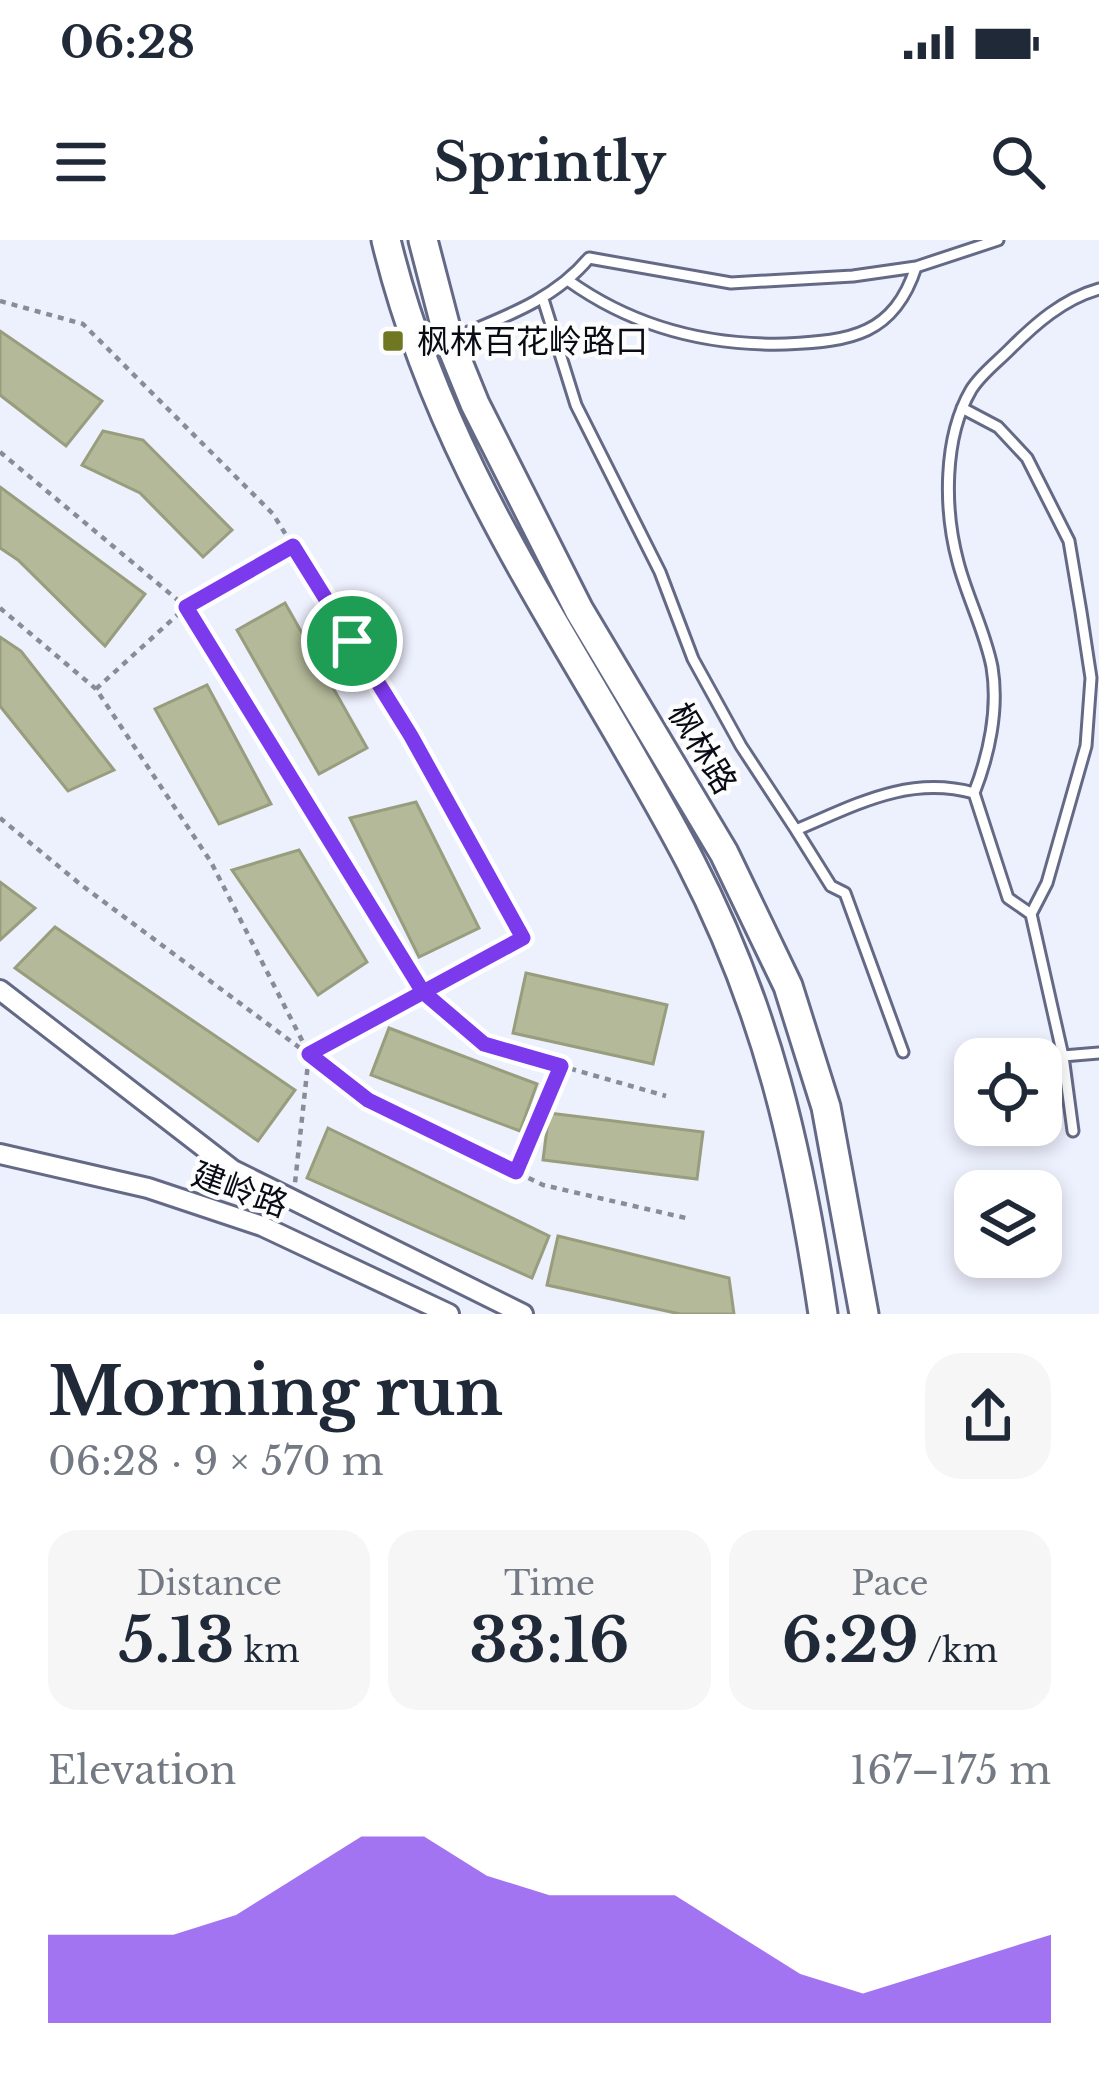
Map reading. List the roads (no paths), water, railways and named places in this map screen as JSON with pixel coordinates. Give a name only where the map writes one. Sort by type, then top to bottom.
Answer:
[{"type":"main road","name":"枫林路","points":[[386,240],[412,332],[463,456],[519,568],[690,862],[754,1002],[788,1114],[823,1314]]},
{"type":"main road","name":"枫林路","points":[[423,240],[449,340],[475,404],[568,591],[724,853],[788,986],[826,1107],[864,1314]]},
{"type":"street","points":[[0,990],[233,1170],[523,1314]]},
{"type":"street","name":"建岭路","points":[[0,1154],[148,1188],[262,1226],[448,1314]]},
{"type":"lane","points":[[449,340],[542,299],[569,281],[589,257],[730,283],[916,267],[998,240]]},
{"type":"lane","points":[[569,281],[598,302],[692,338],[742,346],[833,343],[862,334],[886,319],[908,292],[916,267]]},
{"type":"lane","points":[[1031,914],[1008,898],[974,793],[989,756],[992,669],[957,560],[950,514],[951,457],[962,408],[974,385],[1033,326],[1077,295],[1099,289]]},
{"type":"lane","points":[[542,299],[576,405],[660,572],[693,659],[741,746],[830,886],[845,892],[903,1052]]},
{"type":"lane","points":[[962,408],[998,428],[1027,458],[1069,541],[1091,678],[1086,746],[1074,794],[1046,884],[1031,914],[1063,1056],[1073,1131]]},
{"type":"lane","points":[[796,830],[904,788],[944,785],[974,793]]},
{"type":"lane","points":[[1063,1056],[1099,1053]]},
{"type":"place","name":"枫林百花岭路口","points":[[393,341]]}]
